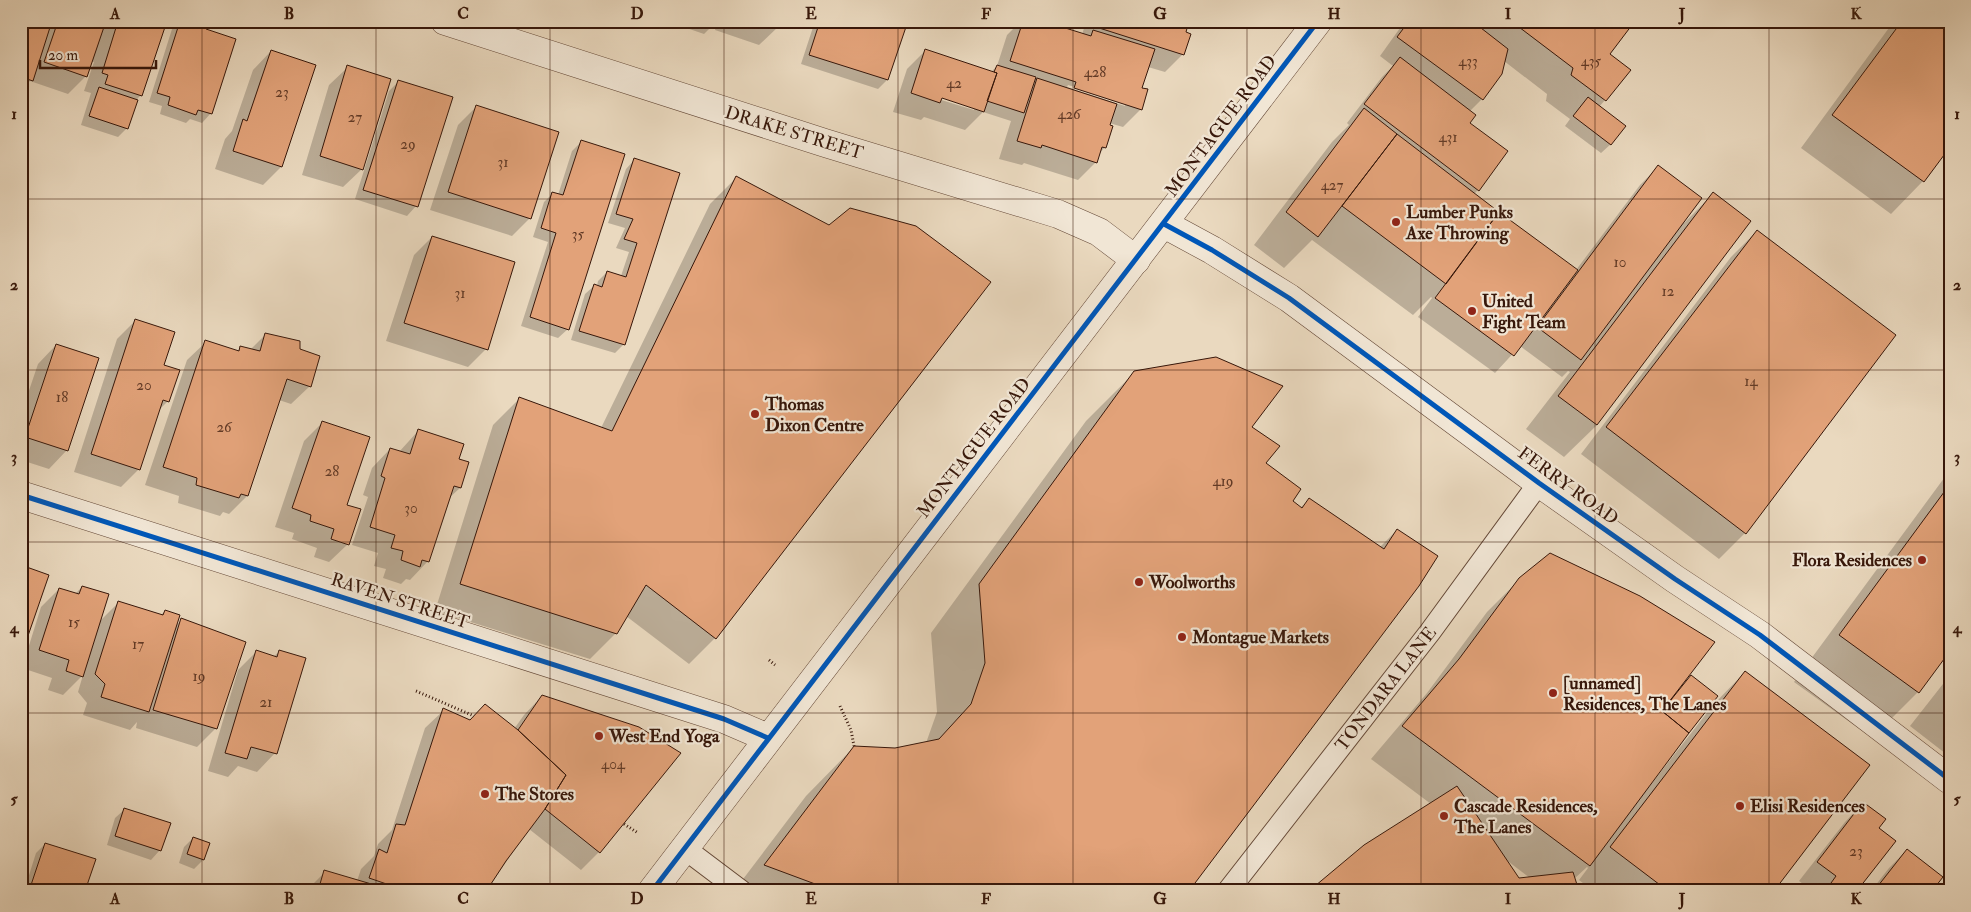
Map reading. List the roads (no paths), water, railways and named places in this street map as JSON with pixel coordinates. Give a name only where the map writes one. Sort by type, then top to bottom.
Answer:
[{"type":"street","name":"DRAKE STREET","points":[[445,21],[825,143],[1058,214],[1099,232],[1136,260]]},
{"type":"street","name":"MONTAGUE ROAD","points":[[652,891],[1318,21]]},
{"type":"street","name":"FERRY ROAD","points":[[1164,224],[1212,250],[1289,298],[1539,483],[1760,635],[1950,780]]},
{"type":"street","name":"RAVEN STREET","points":[[21,495],[724,719],[768,738]]},
{"type":"lane","name":"TONDARA LANE","points":[[1228,891],[1430,632],[1539,483]]},
{"type":"lane","points":[[684,848],[740,891]]},
{"type":"place","name":"Lumber Punks Axe Throwing","points":[[1396,222]]},
{"type":"place","name":"United Fight Team","points":[[1472,311]]},
{"type":"place","name":"Thomas Dixon Centre","points":[[755,414]]},
{"type":"place","name":"Flora Residences","points":[[1922,560]]},
{"type":"place","name":"Woolworths","points":[[1139,582]]},
{"type":"place","name":"Montague Markets","points":[[1182,637]]},
{"type":"place","name":"[unnamed] Residences, The Lanes","points":[[1553,693]]},
{"type":"place","name":"West End Yoga","points":[[599,736]]},
{"type":"place","name":"The Stores","points":[[485,794]]},
{"type":"place","name":"Elisi Residences","points":[[1740,806]]},
{"type":"place","name":"Cascade Residences, The Lanes","points":[[1444,816]]}]
